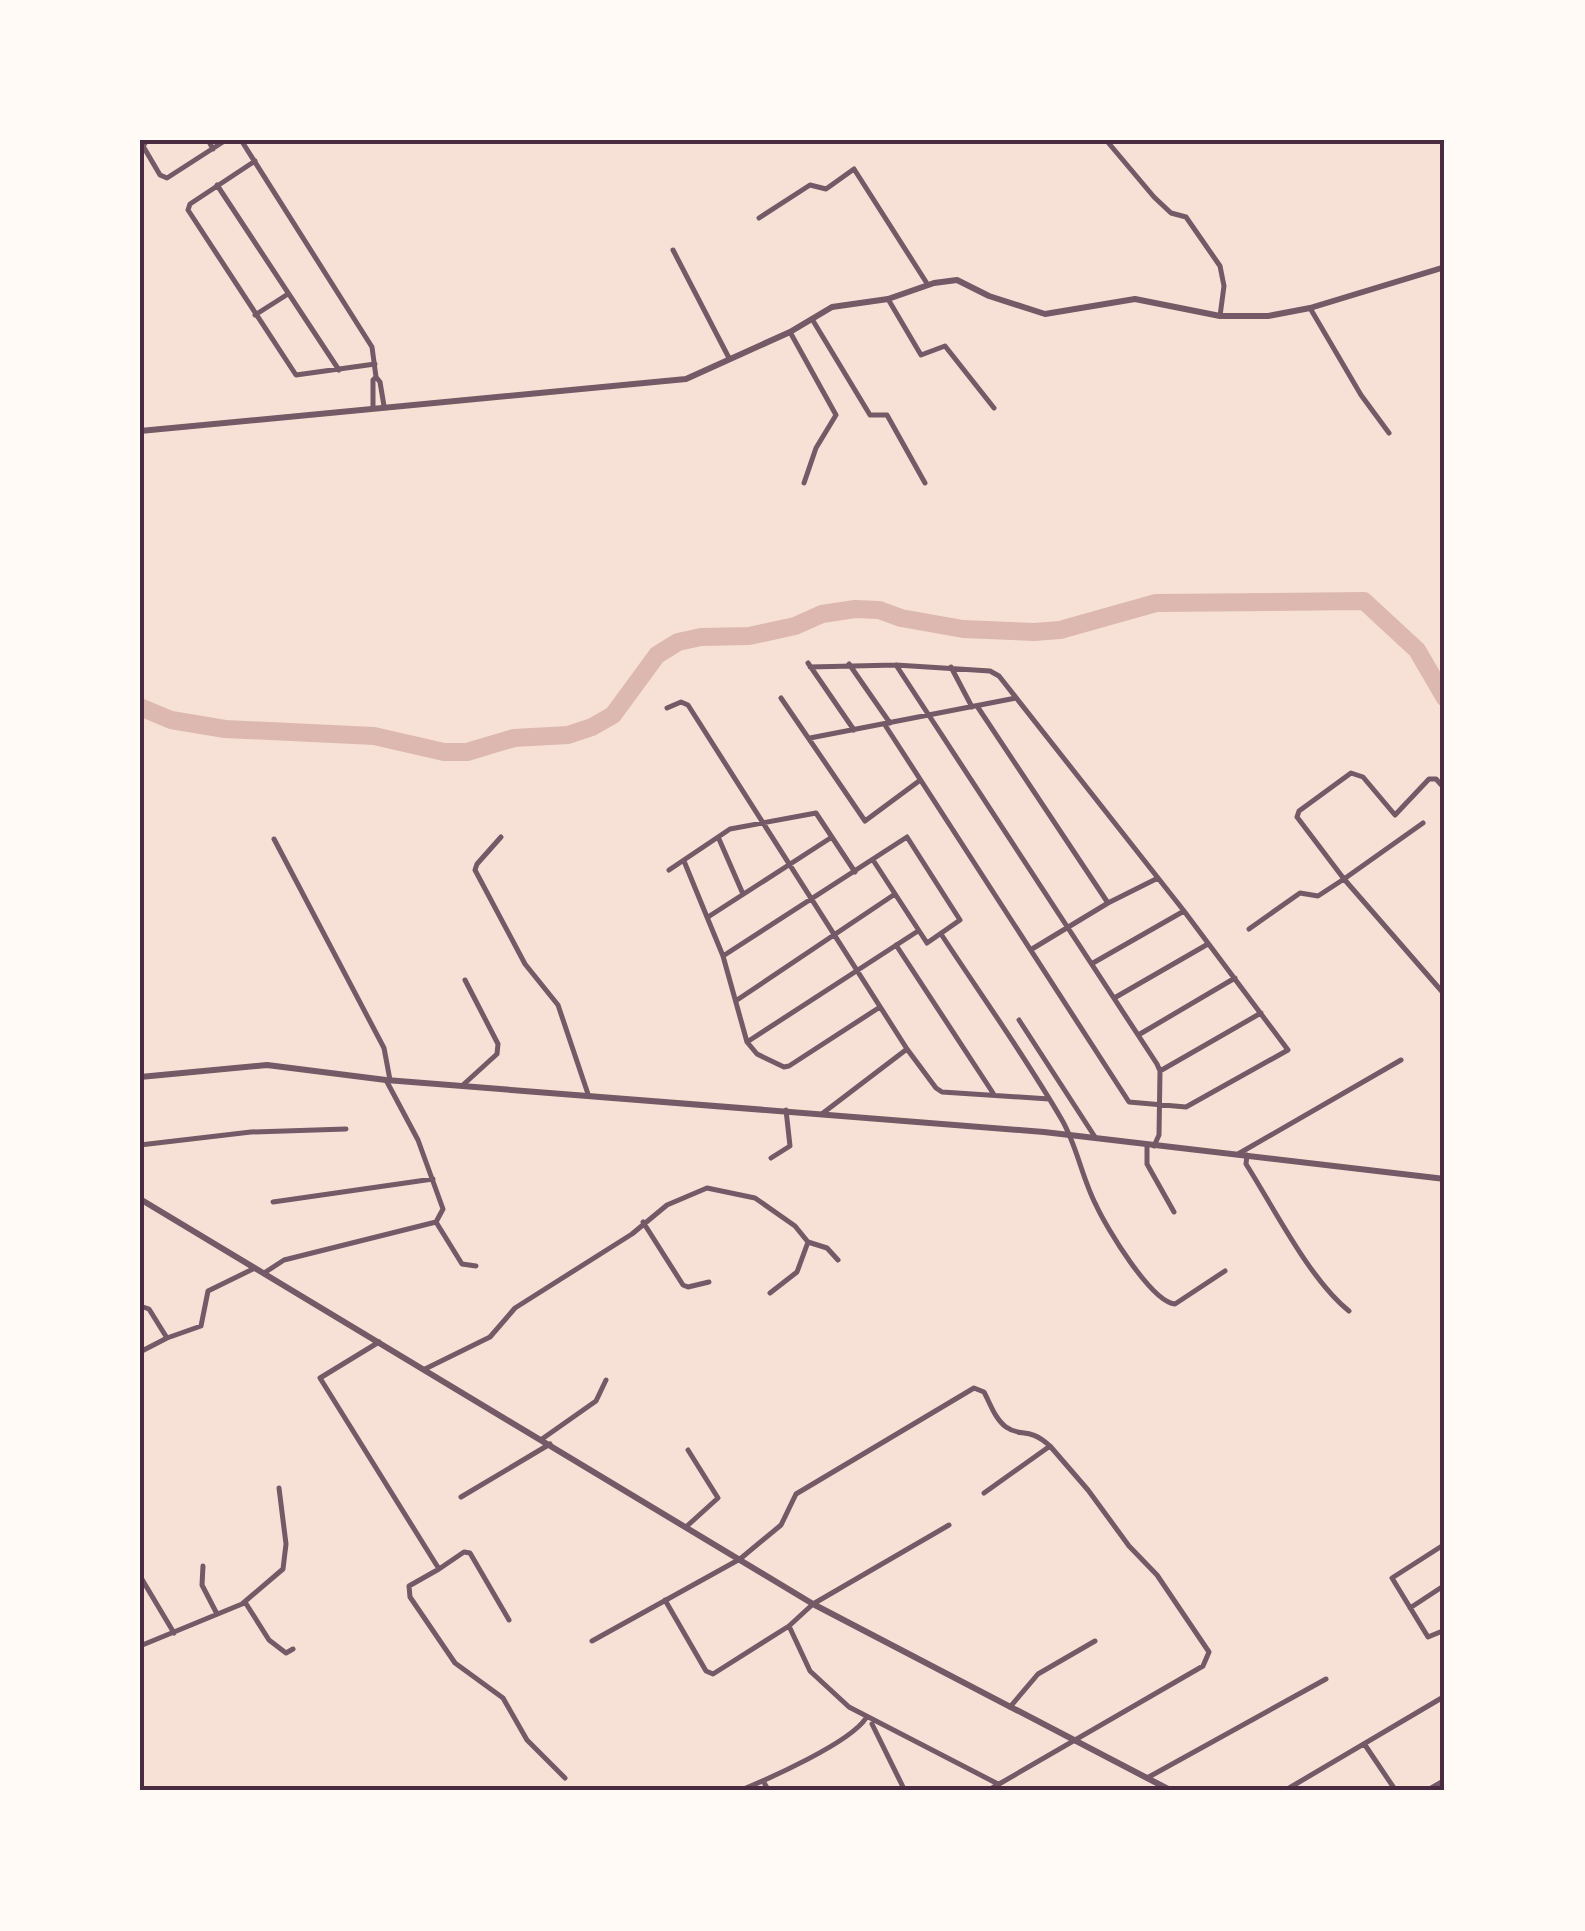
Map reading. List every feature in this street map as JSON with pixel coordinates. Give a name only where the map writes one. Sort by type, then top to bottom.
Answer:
[{"type":"street","points":[[147,140],[144,146],[163,177],[226,140]]},
{"type":"street","points":[[208,140],[213,149]]},
{"type":"street","points":[[241,140],[372,348],[384,406]]},
{"type":"street","points":[[1106,140],[1154,197],[1171,213],[1186,217],[1220,266],[1224,286],[1220,316]]},
{"type":"street","points":[[255,161],[190,204],[188,210],[296,374],[374,364]]},
{"type":"street","points":[[759,218],[810,185],[826,189],[854,169],[928,285]]},
{"type":"street","points":[[218,184],[339,370]]},
{"type":"street","points":[[672,250],[730,360]]},
{"type":"street","points":[[140,431],[686,379],[790,332],[832,307],[888,298],[957,280],[989,296],[1045,314],[1135,299],[1220,316],[1268,316],[1310,308],[1445,267]]},
{"type":"street","points":[[255,315],[288,294]]},
{"type":"street","points":[[888,298],[921,354],[945,346],[994,408]]},
{"type":"street","points":[[1310,308],[1361,395],[1389,433]]},
{"type":"street","points":[[812,319],[870,416],[887,414],[925,484]]},
{"type":"street","points":[[790,332],[836,415],[816,448],[804,483]]},
{"type":"street","points":[[373,407],[372,380],[376,377]]},
{"type":"street","points":[[848,664],[888,724],[919,781],[1129,1102],[1186,1107],[1288,1050],[999,676],[990,671],[951,668],[896,665],[848,664],[809,665],[854,730]]},
{"type":"street","points":[[896,665],[1140,1034],[1160,1071],[1159,1135],[1150,1146],[1147,1164],[1174,1212]]},
{"type":"street","points":[[951,668],[1108,903]]},
{"type":"street","points":[[780,698],[865,821],[919,781]]},
{"type":"street","points":[[810,738],[1016,698]]},
{"type":"street","points":[[667,708],[681,702],[688,705],[908,1049],[942,1092],[1048,1099]]},
{"type":"street","points":[[1445,789],[1436,779],[1430,779],[1395,815],[1362,776],[1352,773],[1299,811],[1299,822],[1344,880],[1445,996]]},
{"type":"street","points":[[669,870],[730,829],[816,814],[854,872]]},
{"type":"street","points":[[1249,929],[1300,893],[1318,896],[1423,822]]},
{"type":"street","points":[[501,837],[475,870],[525,964],[558,1005],[588,1094]]},
{"type":"street","points":[[708,917],[832,837]]},
{"type":"street","points":[[724,956],[907,837],[960,920],[927,944],[873,860]]},
{"type":"street","points":[[719,838],[744,894]]},
{"type":"street","points":[[274,839],[384,1048],[388,1080],[418,1140],[442,1209],[436,1222]]},
{"type":"street","points":[[684,861],[724,956],[748,1042],[757,1054],[789,1066],[880,1006]]},
{"type":"street","points":[[1032,950],[1108,903],[1158,878]]},
{"type":"street","points":[[737,1000],[895,894]]},
{"type":"street","points":[[1093,963],[1184,911]]},
{"type":"street","points":[[748,1042],[918,931]]},
{"type":"street","points":[[941,934],[1069,1135],[1094,1202],[1110,1230],[1165,1302],[1174,1304],[1225,1271]]},
{"type":"street","points":[[1116,998],[1208,944]]},
{"type":"street","points":[[896,945],[993,1094]]},
{"type":"street","points":[[1140,1034],[1234,978]]},
{"type":"street","points":[[464,1084],[498,1049],[492,1028],[465,980]]},
{"type":"street","points":[[1160,1071],[1261,1014]]},
{"type":"street","points":[[1018,1020],[1097,1139]]},
{"type":"street","points":[[822,1112],[908,1049]]},
{"type":"street","points":[[1242,1154],[1400,1060]]},
{"type":"street","points":[[140,1077],[266,1065],[388,1080],[822,1112],[1069,1135],[1445,1179]]},
{"type":"street","points":[[771,1158],[790,1146],[786,1110]]},
{"type":"street","points":[[140,1145],[251,1132],[346,1129]]},
{"type":"street","points":[[1242,1154],[1333,1298],[1349,1311]]},
{"type":"street","points":[[273,1202],[433,1179]]},
{"type":"street","points":[[425,1370],[490,1337],[516,1308],[632,1234],[667,1205],[707,1188],[755,1198],[795,1226],[808,1242],[827,1248],[838,1260]]},
{"type":"street","points":[[140,1200],[813,1604],[1172,1791]]},
{"type":"street","points":[[436,1222],[462,1264],[476,1266]]},
{"type":"street","points":[[264,1273],[284,1260],[436,1222]]},
{"type":"street","points":[[643,1222],[683,1285],[709,1282]]},
{"type":"street","points":[[770,1293],[796,1272],[808,1242]]},
{"type":"street","points":[[140,1352],[201,1326],[208,1290],[255,1268]]},
{"type":"street","points":[[140,1306],[149,1309],[167,1338]]},
{"type":"street","points":[[379,1342],[322,1375],[320,1381],[438,1568]]},
{"type":"street","points":[[542,1439],[596,1400],[606,1380]]},
{"type":"street","points":[[592,1641],[740,1559],[782,1525],[796,1494],[980,1388],[1006,1428],[1031,1432],[1050,1446],[1129,1546],[1157,1575],[1208,1652],[1203,1666],[987,1791]]},
{"type":"street","points":[[461,1497],[550,1444]]},
{"type":"street","points":[[984,1493],[1050,1446]]},
{"type":"street","points":[[687,1526],[718,1498],[688,1450]]},
{"type":"street","points":[[140,1646],[245,1602],[266,1587],[286,1562],[279,1488]]},
{"type":"street","points":[[665,1600],[709,1674],[789,1626],[813,1604],[949,1525]]},
{"type":"street","points":[[1445,1544],[1392,1578],[1428,1636],[1445,1630]]},
{"type":"street","points":[[509,1620],[470,1553],[464,1552],[409,1586],[410,1597],[455,1663],[502,1698],[528,1740],[564,1778]]},
{"type":"street","points":[[203,1566],[202,1584],[217,1614]]},
{"type":"street","points":[[140,1576],[174,1633]]},
{"type":"street","points":[[1410,1608],[1445,1585]]},
{"type":"street","points":[[245,1602],[276,1648],[286,1653],[293,1649]]},
{"type":"street","points":[[789,1626],[820,1684],[868,1720],[998,1784]]},
{"type":"street","points":[[1010,1707],[1038,1674],[1095,1641]]},
{"type":"street","points":[[1148,1778],[1326,1679]]},
{"type":"street","points":[[1284,1791],[1445,1696]]},
{"type":"street","points":[[738,1791],[763,1781],[868,1720]]},
{"type":"street","points":[[868,1720],[905,1791]]},
{"type":"street","points":[[1365,1745],[1396,1791]]},
{"type":"street","points":[[1426,1791],[1445,1780]]},
{"type":"street","points":[[763,1781],[768,1791]]},
{"type":"waterway","points":[[140,707],[171,720],[225,729],[374,736],[444,752],[467,752],[514,738],[568,735],[592,727],[613,715],[657,655],[678,642],[701,637],[749,636],[795,626],[822,614],[879,610],[963,629],[1034,632],[1060,630],[1156,603],[1364,601],[1417,650],[1445,698]]}]
